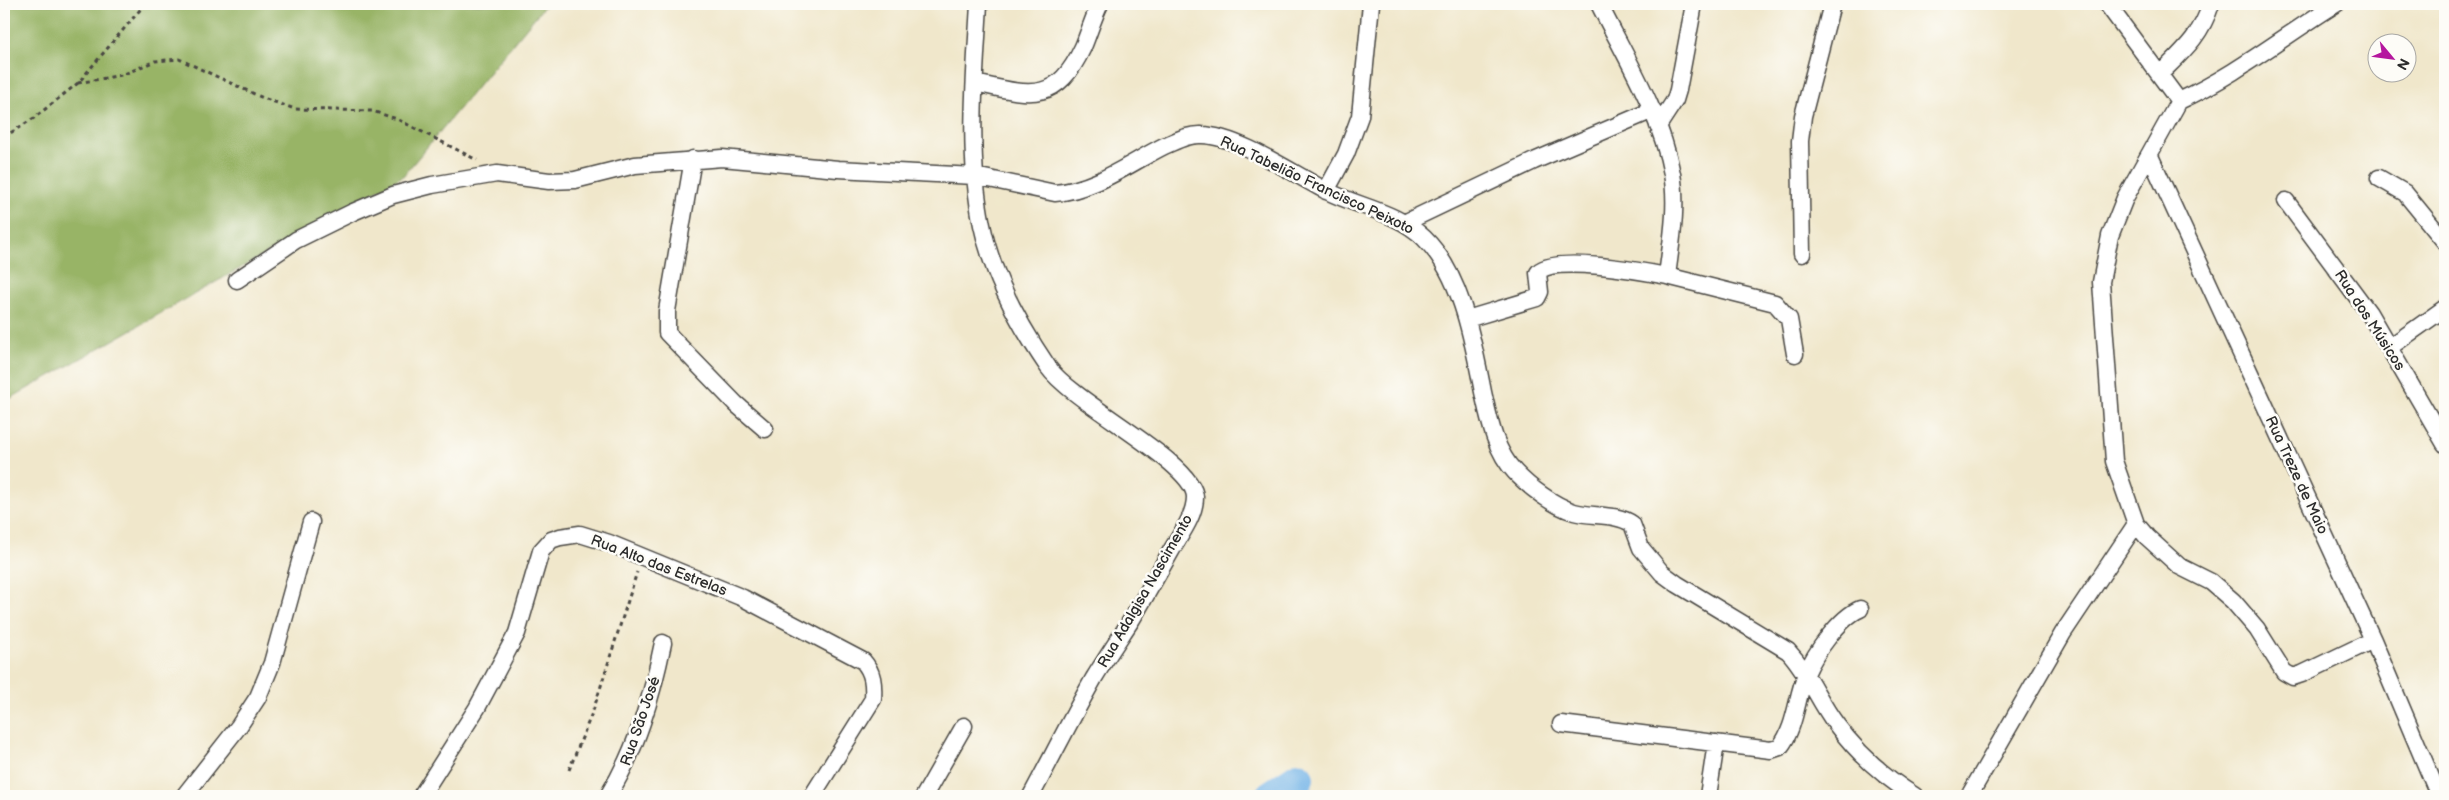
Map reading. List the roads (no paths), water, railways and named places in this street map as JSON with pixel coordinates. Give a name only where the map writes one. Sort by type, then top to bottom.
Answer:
[{"type":"street","name":"Rua Adalgisa Nascimento","points":[[979,4],[975,82],[974,176],[982,226],[994,262],[1015,310],[1050,369],[1062,384],[1092,408],[1166,457],[1185,476],[1195,495],[1191,515],[1132,618],[1095,677],[1031,796]]},
{"type":"street","points":[[975,82],[1015,91],[1047,90],[1055,86],[1072,69],[1100,4]]},
{"type":"street","points":[[1326,191],[1346,154],[1360,116],[1371,4]]},
{"type":"street","points":[[1599,4],[1653,110],[1672,175],[1674,197],[1667,276]]},
{"type":"street","points":[[1658,126],[1678,90],[1694,4]]},
{"type":"street","points":[[1802,254],[1800,141],[1803,116],[1832,4]]},
{"type":"street","points":[[2107,4],[2179,101]]},
{"type":"street","points":[[2160,74],[2197,36],[2206,22],[2210,4]]},
{"type":"street","points":[[2336,4],[2297,28],[2240,69],[2179,101],[2125,198],[2110,236],[2101,282],[2114,461],[2136,524],[2160,551],[2179,566],[2211,582],[2233,601],[2257,629],[2279,666],[2293,677],[2373,640]]},
{"type":"street","points":[[1404,223],[1534,161],[1653,110]]},
{"type":"street","name":"Rua Tabelião Francisco Peixoto","points":[[237,280],[296,240],[361,208],[393,195],[432,185],[497,174],[549,182],[575,180],[635,165],[722,158],[838,169],[974,176],[1046,192],[1067,192],[1098,181],[1180,139],[1202,135],[1230,140],[1326,191],[1404,223],[1423,236],[1440,257],[1448,272],[1467,319],[1489,421],[1504,458],[1515,472],[1562,507],[1574,512],[1628,521],[1634,527],[1642,548],[1662,573],[1677,584],[1788,650],[1806,674],[1835,723],[1856,748],[1879,772],[1915,796]]},
{"type":"street","name":"Rua Treze de Maio","points":[[2150,156],[2373,640],[2439,796]]},
{"type":"street","points":[[693,159],[667,311],[666,333],[736,404],[765,429]]},
{"type":"street","points":[[2379,178],[2405,192],[2445,242]]},
{"type":"street","name":"Rua dos Músicos","points":[[2286,201],[2369,313],[2445,444]]},
{"type":"street","points":[[1467,319],[1537,298],[1540,292],[1538,273],[1546,266],[1602,266],[1667,276],[1775,303],[1789,319],[1795,354]]},
{"type":"street","points":[[2390,347],[2445,308]]},
{"type":"street","points":[[184,796],[239,726],[258,697],[272,663],[311,522]]},
{"type":"street","points":[[1969,796],[2063,633],[2136,524]]},
{"type":"street","name":"Rua Alto das Estrelas","points":[[421,796],[477,708],[517,633],[535,566],[541,551],[551,540],[580,534],[609,543],[641,558],[743,598],[863,661],[869,668],[873,678],[873,699],[812,796]]},
{"type":"street","points":[[1561,724],[1771,750],[1780,747],[1790,730],[1806,674],[1830,635],[1850,613],[1860,609]]},
{"type":"street","name":"Rua São José","points":[[608,796],[621,775],[639,732],[654,687],[663,643]]},
{"type":"street","points":[[924,796],[964,726]]},
{"type":"street","points":[[1708,796],[1716,743]]},
{"type":"waterway","points":[[1271,796],[1298,778]]}]
